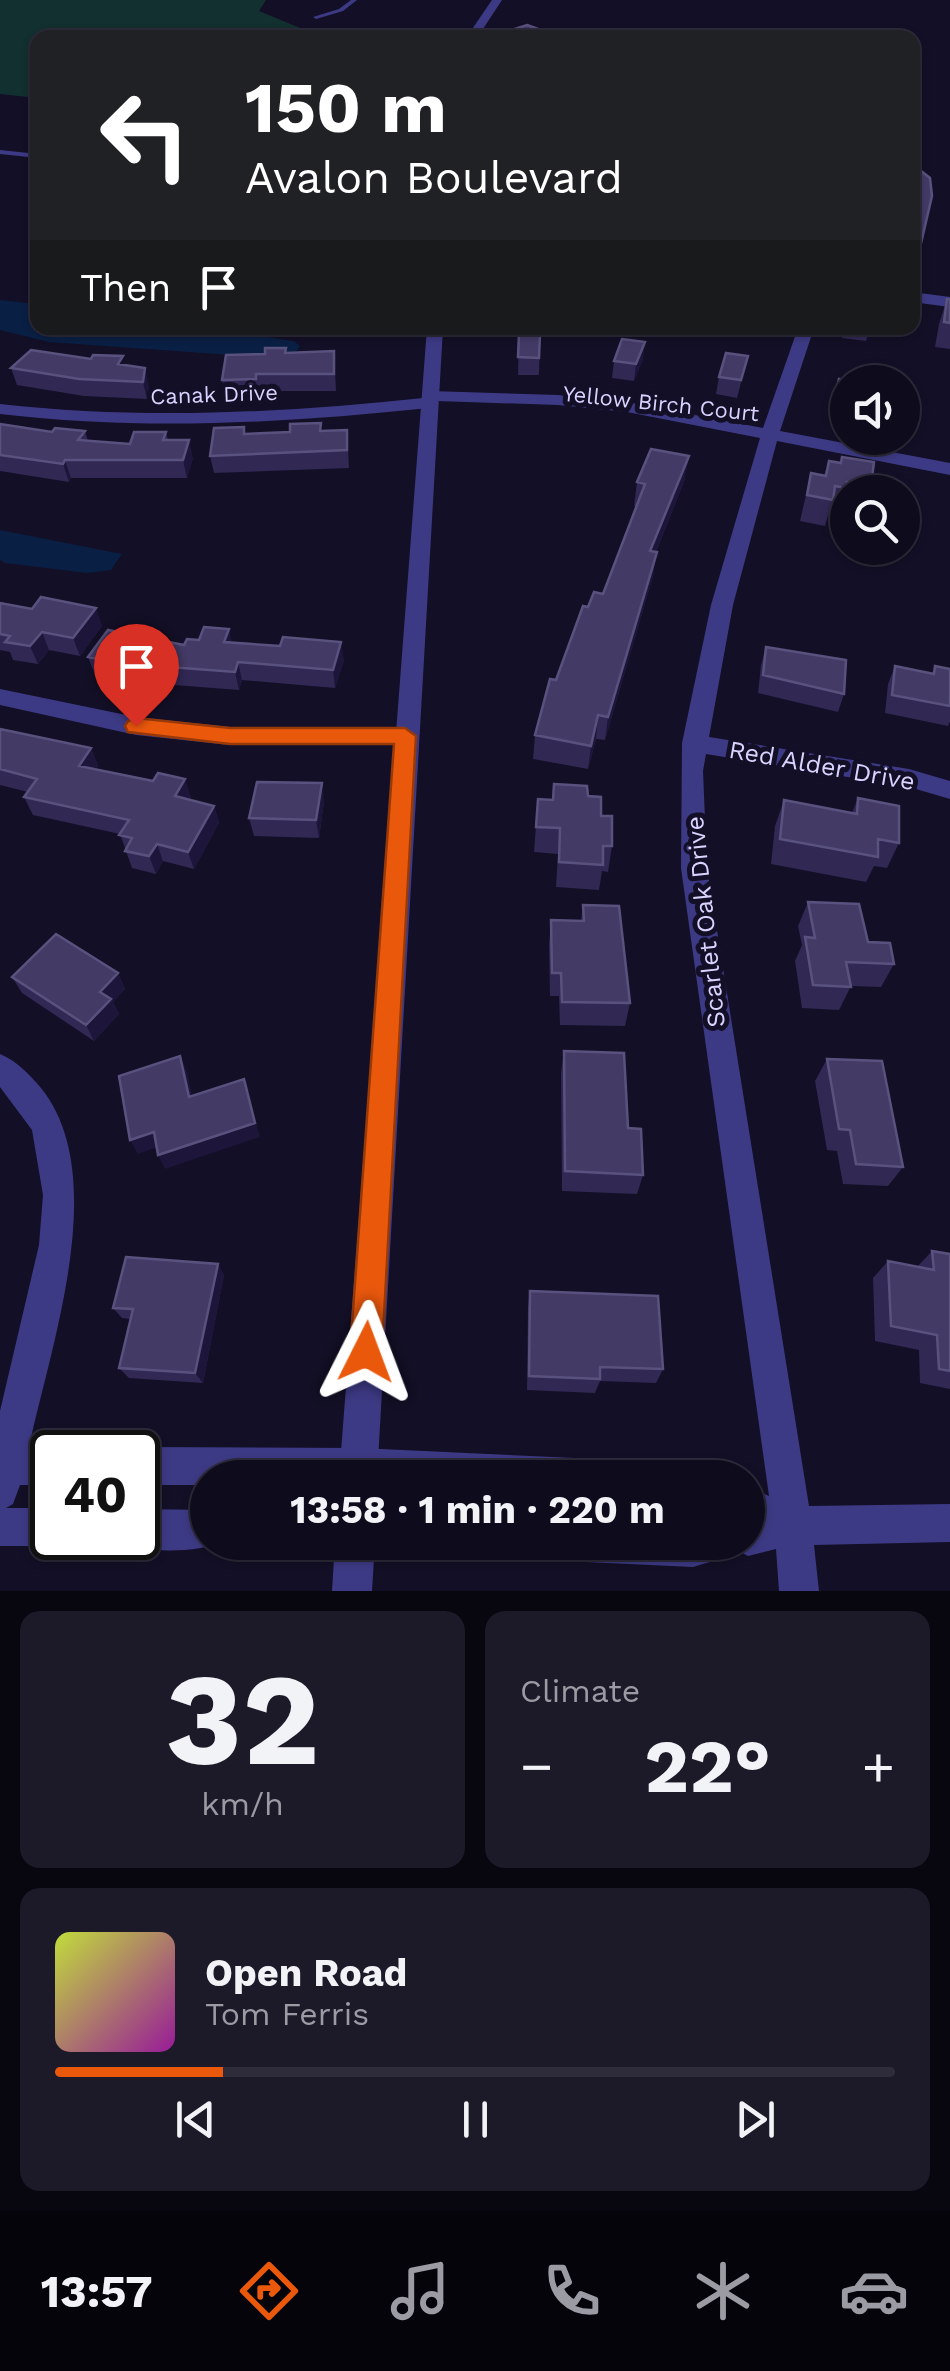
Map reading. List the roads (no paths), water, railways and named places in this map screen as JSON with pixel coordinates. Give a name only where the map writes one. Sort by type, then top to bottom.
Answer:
[{"type":"street","points":[[476,30],[497,0]]},
{"type":"street","points":[[920,297],[950,302]]},
{"type":"street","points":[[360,1460],[434,335]]},
{"type":"street","name":"Scarlet Oak Drive","points":[[799,1591],[793,1526],[694,868],[694,743],[722,605],[769,436],[804,335]]},
{"type":"street","name":"Canak Drive","points":[[0,409],[106,421],[429,404]]},
{"type":"street","name":"Yellow Birch Court","points":[[429,404],[576,414],[723,436],[769,436],[950,469]]},
{"type":"street","points":[[0,697],[136,726],[230,736],[405,736]]},
{"type":"street","name":"Red Alder Drive","points":[[694,743],[910,778],[950,790]]},
{"type":"street","points":[[0,1068],[29,1095],[52,1135],[61,1171],[62,1204],[56,1245],[3,1479],[30,1472]]},
{"type":"street","points":[[160,1467],[190,1467]]},
{"type":"street","points":[[765,1514],[793,1526]]},
{"type":"street","points":[[765,1532],[793,1526],[950,1523]]},
{"type":"street","points":[[0,1527],[30,1527]]},
{"type":"street","points":[[160,1528],[190,1528]]},
{"type":"street","points":[[352,1591],[354,1560]]},
{"type":"lane","points":[[316,18],[340,10],[354,0]]},
{"type":"lane","points":[[0,152],[30,155]]},
{"type":"water","points":[[0,300],[30,303],[30,335],[252,335],[294,341],[300,346],[295,353],[275,358],[49,342],[0,330]]},
{"type":"water","points":[[0,530],[122,554],[111,570],[87,573],[5,563],[0,560]]}]
